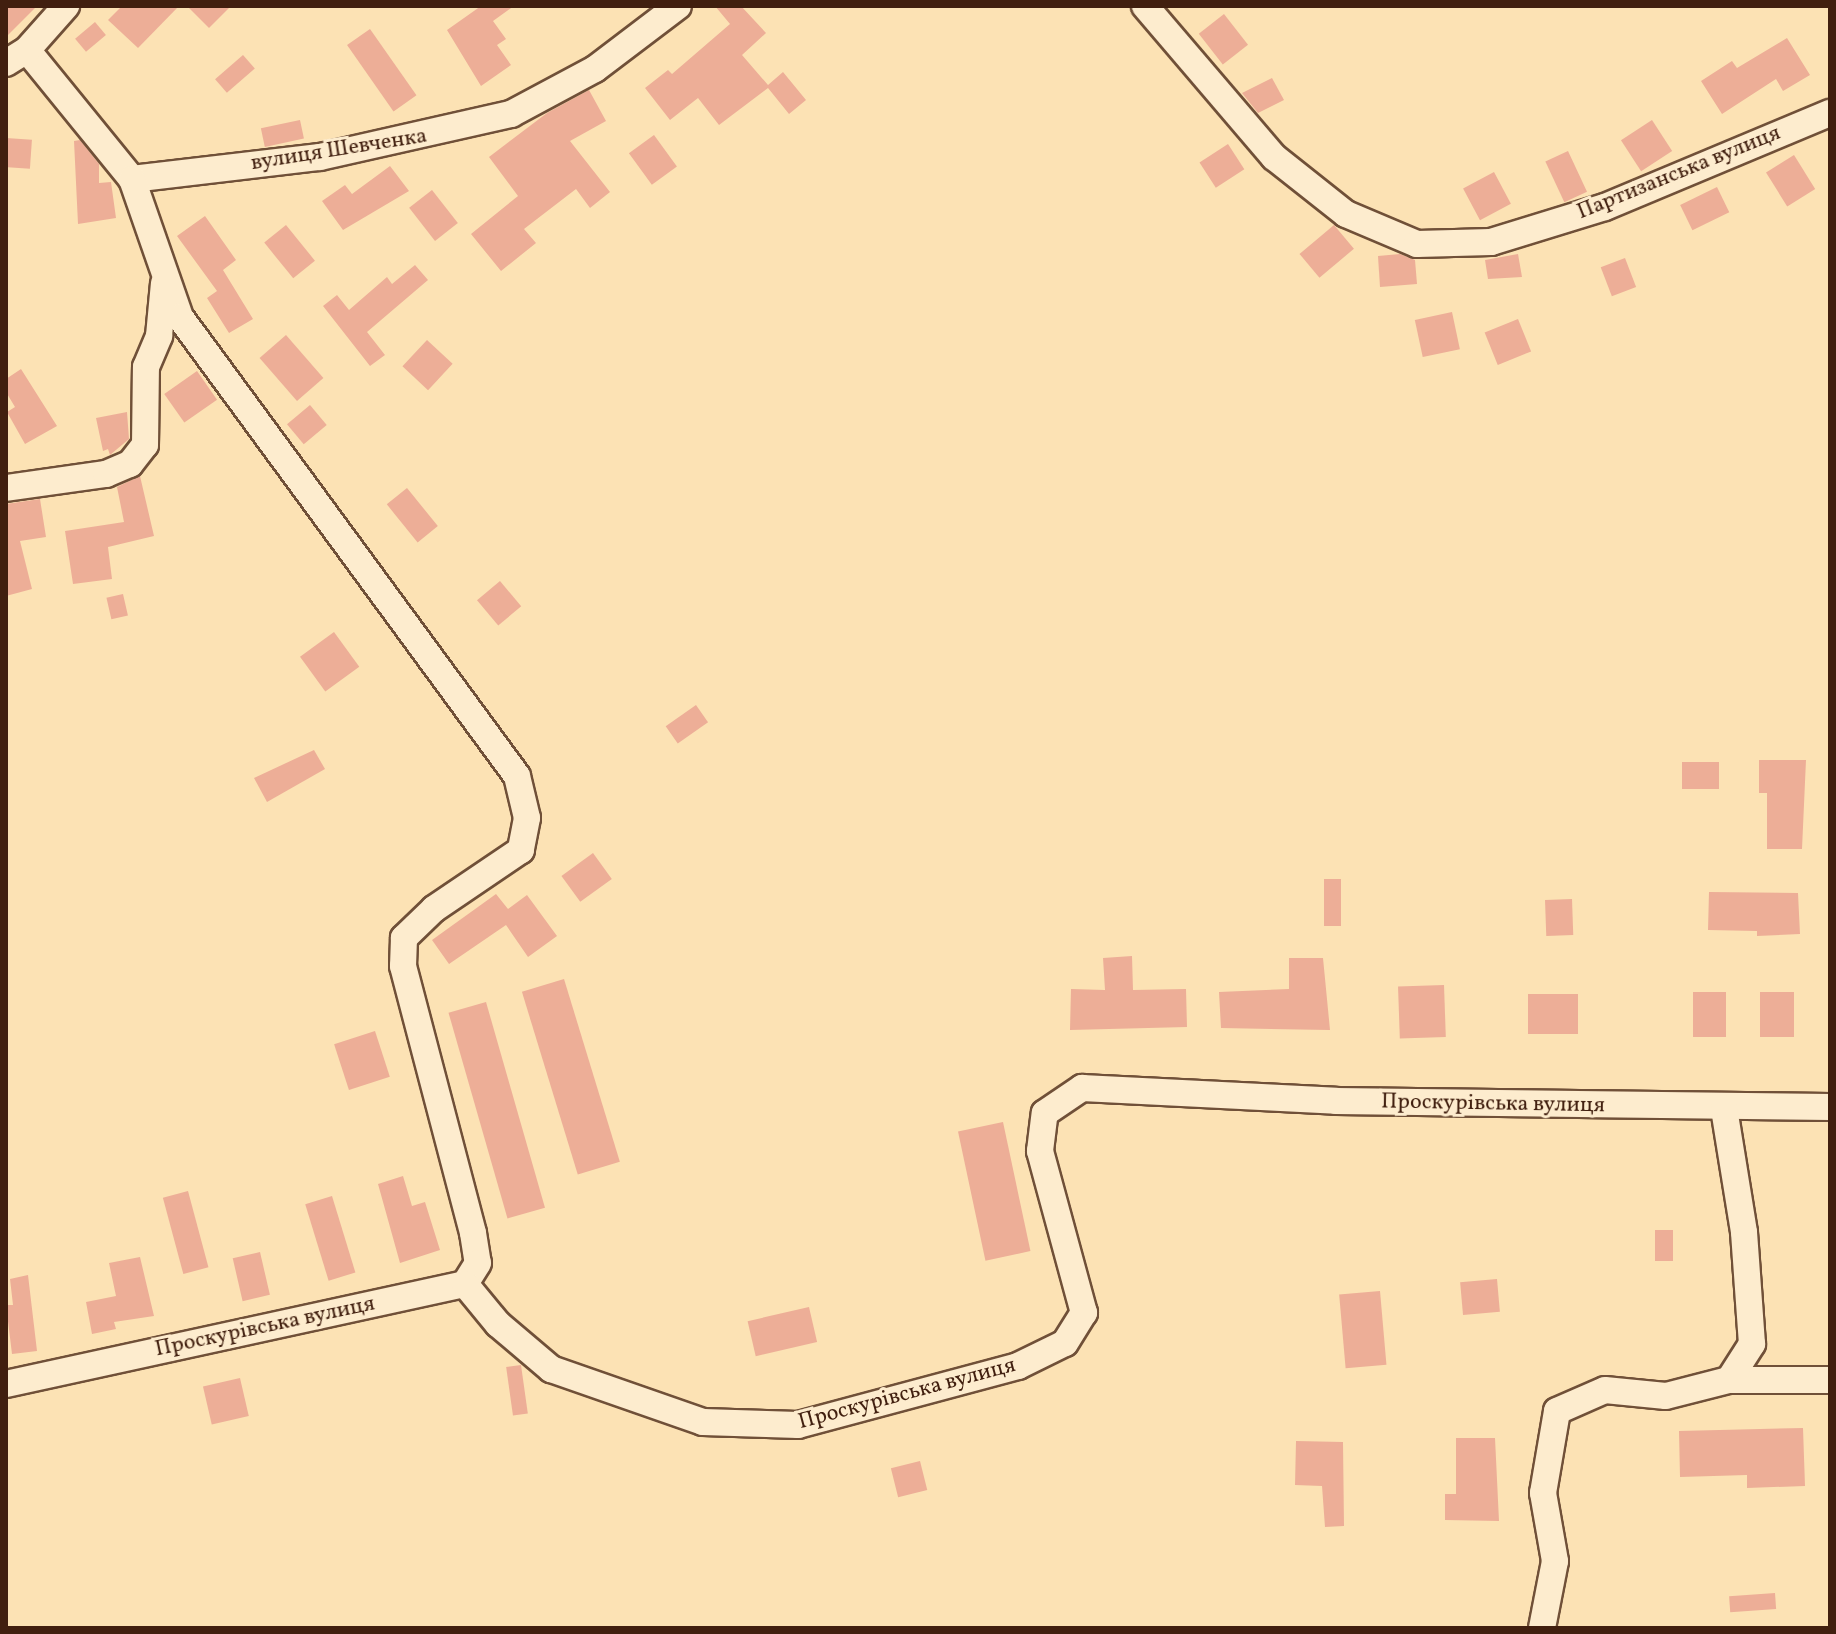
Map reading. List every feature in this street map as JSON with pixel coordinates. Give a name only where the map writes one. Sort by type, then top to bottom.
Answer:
[{"type":"street","points":[[66,6],[16,56],[132,179],[164,283],[180,317],[517,776],[527,818],[521,850],[434,909],[404,938],[403,966],[473,1233],[478,1263],[465,1284]]},
{"type":"street","name":"вулиця Шевченка","points":[[132,179],[320,157],[511,114],[595,69],[678,6]]},
{"type":"street","name":"Партизанська вулиця","points":[[1145,6],[1274,157],[1346,214],[1417,244],[1491,242],[1605,207],[1830,113]]},
{"type":"street","points":[[6,488],[106,474],[130,464],[145,445],[146,367],[159,336],[164,283]]},
{"type":"street","name":"Проскурівська вулиця","points":[[6,1384],[465,1284],[498,1324],[551,1369],[703,1422],[798,1425],[1018,1366],[1065,1343],[1084,1313],[1040,1151],[1045,1113],[1082,1088],[1336,1101],[1724,1109],[1830,1107]]},
{"type":"street","points":[[1724,1109],[1744,1232],[1752,1344],[1729,1380]]},
{"type":"street","points":[[1542,1628],[1555,1561],[1543,1493],[1557,1411],[1605,1390],[1666,1396],[1729,1380],[1830,1380]]},
{"type":"building","points":[[6,6],[37,6],[6,37]]},
{"type":"building","points":[[122,6],[179,6],[138,48],[108,20]]},
{"type":"building","points":[[187,6],[231,6],[209,28]]},
{"type":"building","points":[[481,6],[514,6],[493,21],[506,39],[497,45],[511,65],[481,86],[447,30]]},
{"type":"building","points":[[715,6],[741,6],[766,33],[742,55],[768,85],[783,72],[806,100],[789,114],[768,88],[719,125],[698,98],[670,120],[645,88],[668,70],[672,74],[730,24]]},
{"type":"building","points":[[1224,14],[1248,45],[1223,64],[1199,34]]},
{"type":"building","points":[[95,22],[106,35],[86,52],[75,39]]},
{"type":"building","points":[[370,29],[416,95],[394,111],[347,45]]},
{"type":"building","points":[[1787,38],[1810,75],[1783,91],[1776,79],[1722,114],[1701,81],[1732,61],[1737,68]]},
{"type":"building","points":[[243,55],[255,69],[227,93],[215,79]]},
{"type":"building","points":[[1272,78],[1284,100],[1258,113],[1242,93]]},
{"type":"building","points":[[589,90],[606,121],[570,141],[610,192],[590,208],[576,189],[524,229],[536,243],[501,271],[471,234],[518,196],[489,157],[547,113]]},
{"type":"building","points":[[300,120],[304,139],[265,147],[261,128]]},
{"type":"building","points":[[1652,120],[1672,151],[1641,171],[1621,140]]},
{"type":"building","points":[[654,135],[677,167],[652,185],[629,153]]},
{"type":"building","points":[[6,138],[32,140],[30,169],[6,167]]},
{"type":"building","points":[[80,140],[99,164],[99,183],[111,182],[116,218],[78,224],[74,141]]},
{"type":"building","points":[[1228,144],[1244,169],[1216,188],[1199,163]]},
{"type":"building","points":[[1568,151],[1587,192],[1564,202],[1545,162]]},
{"type":"building","points":[[1794,155],[1815,189],[1787,206],[1766,172]]},
{"type":"building","points":[[390,166],[409,191],[343,230],[322,201],[345,185],[352,194]]},
{"type":"building","points":[[1494,172],[1511,204],[1480,220],[1463,188]]},
{"type":"building","points":[[1717,187],[1729,212],[1692,230],[1680,205]]},
{"type":"building","points":[[432,190],[458,223],[435,241],[409,208]]},
{"type":"building","points":[[205,216],[236,260],[223,270],[253,319],[229,333],[207,298],[217,291],[177,236]]},
{"type":"building","points":[[286,225],[315,261],[293,278],[264,243]]},
{"type":"building","points":[[1334,225],[1354,249],[1319,278],[1300,254]]},
{"type":"building","points":[[1400,254],[1415,260],[1417,284],[1380,287],[1378,256]]},
{"type":"building","points":[[1518,254],[1522,277],[1488,279],[1485,260]]},
{"type":"building","points":[[1625,258],[1636,287],[1612,296],[1601,267]]},
{"type":"building","points":[[415,265],[428,280],[367,332],[385,355],[370,366],[323,306],[337,295],[349,310],[387,277],[392,284]]},
{"type":"building","points":[[1452,312],[1460,349],[1423,357],[1415,320]]},
{"type":"building","points":[[1518,319],[1531,351],[1498,365],[1485,332]]},
{"type":"building","points":[[286,335],[323,378],[297,401],[260,358]]},
{"type":"building","points":[[427,340],[453,364],[428,390],[402,366]]},
{"type":"building","points":[[21,369],[57,426],[25,444],[7,412],[15,407],[6,392],[6,379]]},
{"type":"building","points":[[197,371],[217,400],[184,423],[164,394]]},
{"type":"building","points":[[310,405],[327,425],[304,444],[287,424]]},
{"type":"building","points":[[127,412],[129,439],[110,455],[108,449],[103,451],[96,418]]},
{"type":"building","points":[[140,476],[154,536],[108,547],[112,579],[73,584],[65,531],[124,522],[117,487]]},
{"type":"building","points":[[407,488],[438,526],[418,542],[387,504]]},
{"type":"building","points":[[40,499],[46,537],[20,541],[32,589],[6,596],[6,504]]},
{"type":"building","points":[[500,581],[521,606],[498,626],[477,600]]},
{"type":"building","points":[[123,594],[128,615],[111,619],[106,598]]},
{"type":"building","points":[[334,632],[359,667],[325,691],[300,657]]},
{"type":"building","points":[[696,705],[708,722],[678,743],[666,726]]},
{"type":"building","points":[[314,750],[325,769],[267,802],[254,778]]},
{"type":"building","points":[[1759,760],[1806,760],[1802,849],[1767,849],[1767,793],[1759,793]]},
{"type":"building","points":[[1682,762],[1719,762],[1719,789],[1682,789]]},
{"type":"building","points":[[593,853],[612,879],[580,902],[561,876]]},
{"type":"building","points":[[1324,879],[1341,879],[1341,926],[1324,926]]},
{"type":"building","points":[[1709,892],[1798,893],[1800,934],[1757,936],[1757,931],[1708,930]]},
{"type":"building","points":[[496,894],[508,909],[527,895],[557,936],[528,957],[506,925],[449,964],[432,940]]},
{"type":"building","points":[[1572,899],[1573,935],[1546,936],[1545,900]]},
{"type":"building","points":[[1132,956],[1133,990],[1186,989],[1187,1027],[1070,1030],[1071,989],[1105,990],[1103,958]]},
{"type":"building","points":[[1289,958],[1323,958],[1330,1030],[1221,1028],[1219,992],[1289,989]]},
{"type":"building","points":[[564,979],[620,1162],[578,1175],[522,992]]},
{"type":"building","points":[[1444,985],[1446,1037],[1400,1039],[1398,987]]},
{"type":"building","points":[[1693,992],[1726,992],[1726,1037],[1693,1037]]},
{"type":"building","points":[[1760,992],[1794,992],[1794,1037],[1760,1037]]},
{"type":"building","points":[[1528,994],[1578,994],[1578,1034],[1528,1034]]},
{"type":"building","points":[[486,1002],[545,1208],[507,1218],[449,1013]]},
{"type":"building","points":[[375,1031],[390,1077],[349,1090],[334,1044]]},
{"type":"building","points":[[1003,1122],[1030,1251],[985,1261],[958,1132]]},
{"type":"building","points":[[403,1176],[412,1206],[425,1202],[440,1250],[400,1263],[378,1184]]},
{"type":"building","points":[[188,1191],[208,1267],[183,1274],[163,1198]]},
{"type":"building","points":[[332,1196],[355,1273],[329,1281],[305,1204]]},
{"type":"building","points":[[1655,1230],[1673,1230],[1673,1261],[1655,1261]]},
{"type":"building","points":[[260,1252],[270,1295],[243,1301],[233,1258]]},
{"type":"building","points":[[140,1257],[154,1316],[114,1322],[116,1329],[92,1334],[86,1302],[116,1296],[109,1263]]},
{"type":"building","points":[[28,1275],[37,1351],[12,1354],[6,1305],[13,1305],[10,1279]]},
{"type":"building","points":[[1497,1279],[1500,1312],[1463,1315],[1460,1282]]},
{"type":"building","points":[[1380,1291],[1386,1365],[1346,1368],[1339,1295]]},
{"type":"building","points":[[809,1307],[817,1342],[756,1356],[748,1321]]},
{"type":"building","points":[[521,1365],[528,1414],[513,1416],[506,1367]]},
{"type":"building","points":[[240,1378],[249,1416],[212,1425],[203,1387]]},
{"type":"building","points":[[1803,1428],[1805,1486],[1747,1488],[1747,1475],[1680,1477],[1679,1431]]},
{"type":"building","points":[[1456,1438],[1495,1438],[1499,1521],[1445,1520],[1445,1494],[1456,1494]]},
{"type":"building","points":[[1296,1441],[1343,1442],[1344,1526],[1325,1527],[1322,1486],[1295,1485]]},
{"type":"building","points":[[920,1461],[927,1490],[898,1497],[891,1468]]},
{"type":"building","points":[[1775,1593],[1776,1609],[1730,1612],[1729,1596]]}]
